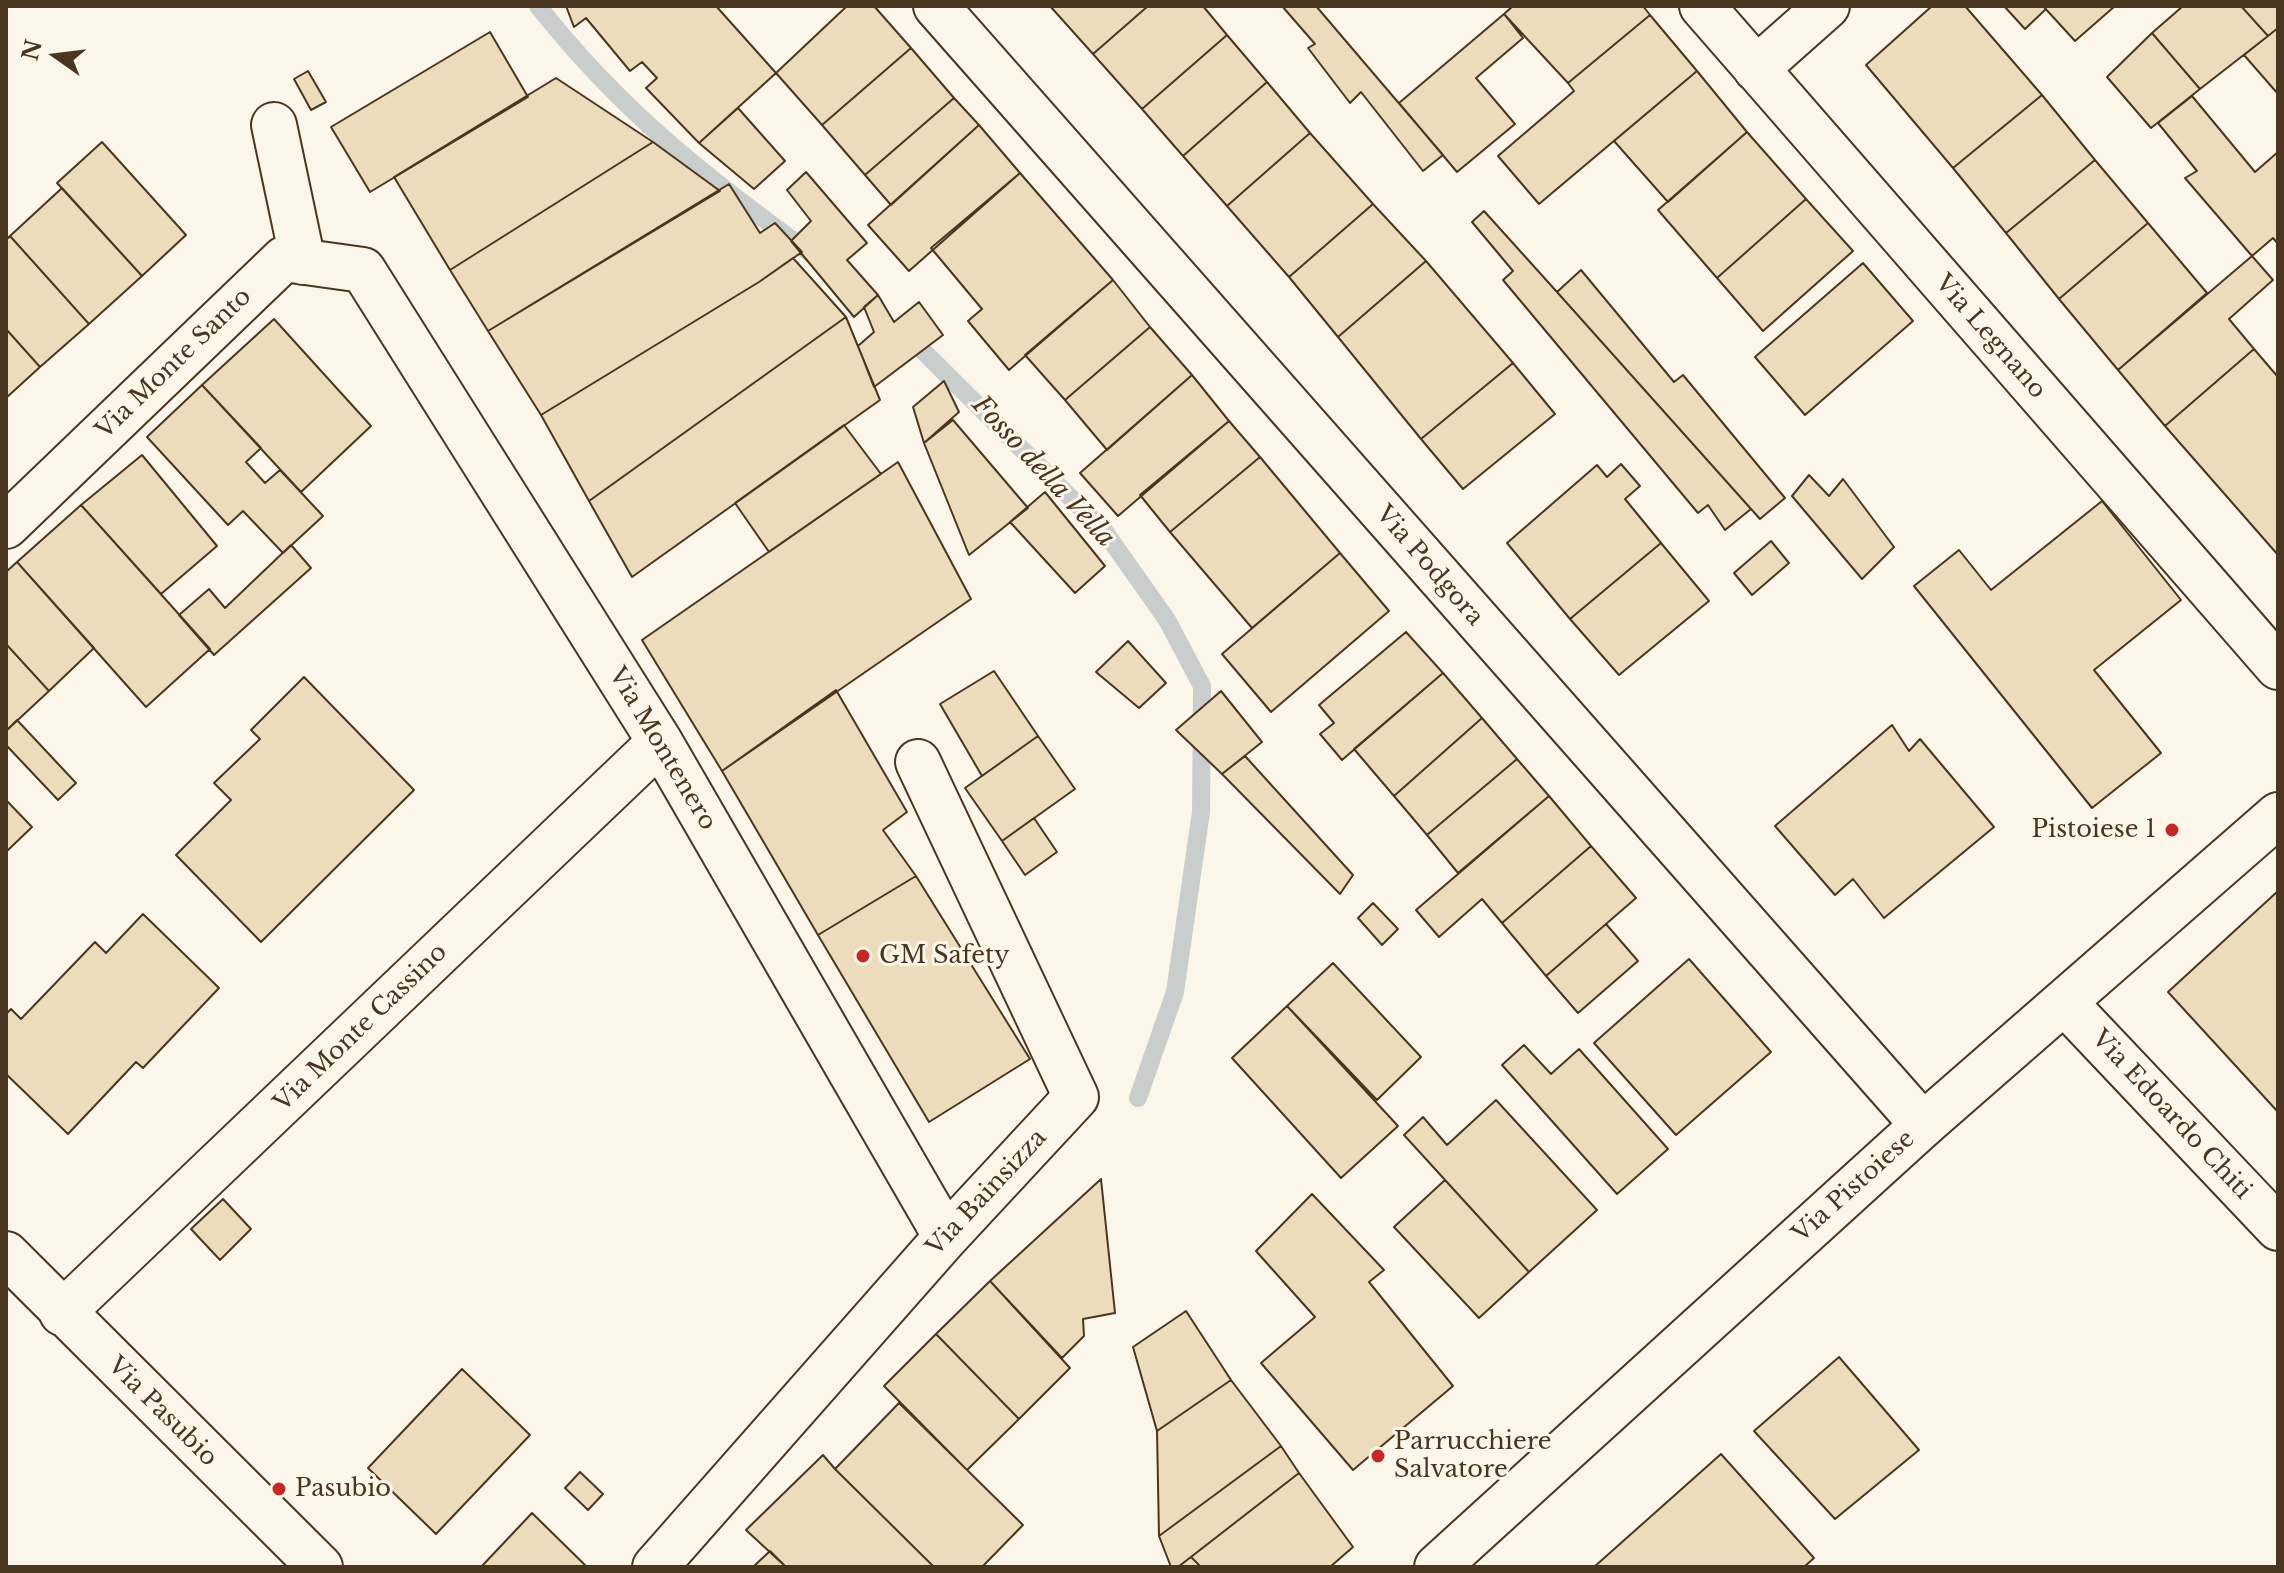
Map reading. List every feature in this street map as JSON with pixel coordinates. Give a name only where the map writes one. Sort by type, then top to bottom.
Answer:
[{"type":"street","name":"Via Podgora","points":[[936,6],[1923,1125]]},
{"type":"street","name":"Via Legnano","points":[[1702,6],[2278,667]]},
{"type":"street","points":[[1756,69],[1827,6]]},
{"type":"street","points":[[274,125],[303,262]]},
{"type":"street","name":"Via Monte Santo","points":[[6,526],[284,259],[363,270]]},
{"type":"street","name":"Via Montenero","points":[[363,270],[660,742],[946,1237]]},
{"type":"street","name":"Via Monte Cassino","points":[[62,1313],[660,742]]},
{"type":"street","name":"Via Bainsizza","points":[[655,1567],[946,1237],[1076,1097],[918,762]]},
{"type":"street","name":"Via Pistoiese","points":[[1437,1567],[1923,1125],[2278,815]]},
{"type":"street","name":"Via Edoardo Chiti","points":[[2065,1003],[2278,1228]]},
{"type":"street","name":"Via Pasubio","points":[[6,1254],[320,1567]]},
{"type":"building","points":[[566,6],[716,6],[776,73],[699,143],[646,88],[657,78],[642,62],[630,71],[586,18],[574,27]]},
{"type":"building","points":[[847,6],[874,6],[911,48],[822,125],[776,73]]},
{"type":"building","points":[[1050,6],[1148,6],[1093,54]]},
{"type":"building","points":[[1148,6],[1203,6],[1227,35],[1142,109],[1093,54]]},
{"type":"building","points":[[1282,6],[1316,6],[1443,155],[1423,171],[1361,92],[1350,103],[1308,48],[1315,44]]},
{"type":"building","points":[[1513,6],[1643,6],[1650,15],[1568,83],[1504,14]]},
{"type":"building","points":[[1932,6],[1965,6],[2042,95],[1953,168],[1866,65]]},
{"type":"building","points":[[2004,6],[2043,6],[2046,9],[2025,29]]},
{"type":"building","points":[[2043,6],[2115,6],[2075,41]]},
{"type":"building","points":[[2183,6],[2241,6],[2268,36],[2200,89],[2152,33]]},
{"type":"building","points":[[2241,6],[2278,6],[2278,28],[2268,36]]},
{"type":"building","points":[[1504,14],[1523,38],[1476,78],[1515,124],[1457,172],[1399,103]]},
{"type":"building","points":[[1650,15],[1697,71],[1539,204],[1498,156],[1574,91],[1568,83]]},
{"type":"building","points":[[2278,28],[2278,94],[2244,55]]},
{"type":"building","points":[[490,32],[528,97],[370,192],[331,127]]},
{"type":"building","points":[[2152,33],[2200,89],[2151,128],[2107,77]]},
{"type":"building","points":[[1227,35],[1267,82],[1183,156],[1142,109]]},
{"type":"building","points":[[911,48],[954,98],[865,175],[822,125]]},
{"type":"building","points":[[308,71],[326,102],[311,110],[294,79]]},
{"type":"building","points":[[1697,71],[1747,132],[1668,202],[1614,141]]},
{"type":"building","points":[[556,78],[653,142],[450,270],[394,177]]},
{"type":"building","points":[[1267,82],[1310,133],[1227,206],[1183,156]]},
{"type":"building","points":[[2042,95],[2095,160],[2006,233],[1953,168]]},
{"type":"building","points":[[2192,96],[2255,172],[2278,152],[2278,244],[2273,238],[2252,256],[2185,178],[2197,171],[2158,123]]},
{"type":"building","points":[[954,98],[979,125],[891,205],[865,175]]},
{"type":"building","points":[[738,108],[785,161],[754,189],[699,143]]},
{"type":"building","points":[[979,125],[1020,173],[909,271],[868,225]]},
{"type":"building","points":[[1747,132],[1806,199],[1717,278],[1658,210]]},
{"type":"building","points":[[1310,133],[1373,204],[1289,277],[1227,206]]},
{"type":"building","points":[[102,142],[186,235],[142,276],[57,183]]},
{"type":"building","points":[[653,142],[720,191],[488,331],[450,270]]},
{"type":"building","points":[[2095,160],[2148,223],[2059,299],[2006,233]]},
{"type":"building","points":[[806,172],[867,243],[847,260],[878,295],[854,317],[791,241],[811,221],[787,190]]},
{"type":"building","points":[[1020,173],[1113,280],[1009,370],[968,321],[982,309],[931,248]]},
{"type":"building","points":[[729,184],[760,233],[775,223],[802,252],[759,282],[541,415],[488,331]]},
{"type":"building","points":[[62,188],[142,276],[89,324],[10,236]]},
{"type":"building","points":[[1806,199],[1853,251],[1763,331],[1717,278]]},
{"type":"building","points":[[1373,204],[1426,261],[1338,337],[1289,277]]},
{"type":"building","points":[[1484,211],[1751,509],[1725,530],[1708,505],[1698,513],[1503,280],[1513,271],[1472,222]]},
{"type":"building","points":[[2148,223],[2207,293],[2118,370],[2059,299]]},
{"type":"building","points":[[10,236],[89,324],[40,367],[6,329],[6,240]]},
{"type":"building","points":[[2252,256],[2273,280],[2229,319],[2254,349],[2165,426],[2118,370]]},
{"type":"building","points":[[793,258],[846,317],[589,501],[541,415]]},
{"type":"building","points":[[1426,261],[1513,363],[1421,439],[1338,337]]},
{"type":"building","points":[[1863,263],[1913,321],[1805,415],[1755,357]]},
{"type":"building","points":[[1581,270],[1674,382],[1683,375],[1785,498],[1760,519],[1557,292]]},
{"type":"building","points":[[1113,280],[1150,327],[1065,400],[1025,355]]},
{"type":"building","points":[[878,295],[894,322],[919,302],[943,335],[874,387],[858,346],[874,332],[864,307]]},
{"type":"building","points":[[846,317],[880,400],[632,577],[589,501]]},
{"type":"building","points":[[274,319],[371,426],[301,492],[202,385]]},
{"type":"building","points":[[1150,327],[1192,375],[1107,450],[1065,400]]},
{"type":"building","points":[[6,329],[40,367],[6,398]]},
{"type":"building","points":[[2254,349],[2278,377],[2278,555],[2165,426]]},
{"type":"building","points":[[1513,363],[1555,414],[1463,489],[1421,439]]},
{"type":"building","points":[[1192,375],[1229,421],[1118,516],[1080,473]]},
{"type":"building","points":[[944,381],[959,412],[924,443],[913,407]]},
{"type":"building","points":[[202,385],[261,448],[246,462],[265,483],[280,470],[323,516],[283,553],[243,511],[228,525],[147,437]]},
{"type":"building","points":[[953,420],[1028,508],[969,555],[924,443]]},
{"type":"building","points":[[1229,421],[1260,457],[1170,532],[1140,495]]},
{"type":"building","points":[[844,425],[881,474],[769,552],[735,503]]},
{"type":"building","points":[[142,455],[217,546],[161,594],[81,505]]},
{"type":"building","points":[[1260,457],[1340,553],[1252,628],[1170,532]]},
{"type":"building","points":[[898,462],[971,599],[722,771],[642,640]]},
{"type":"building","points":[[1621,464],[1640,486],[1625,499],[1661,543],[1570,619],[1507,543],[1597,465],[1607,477]]},
{"type":"building","points":[[1809,475],[1829,496],[1843,479],[1894,547],[1862,579],[1792,496]]},
{"type":"building","points":[[1045,492],[1105,566],[1075,593],[1010,522]]},
{"type":"building","points":[[2102,501],[2181,600],[2094,670],[2161,753],[2092,808],[1914,586],[1959,550],[1991,590]]},
{"type":"building","points":[[81,505],[210,649],[146,707],[17,562]]},
{"type":"building","points":[[1771,541],[1789,563],[1752,595],[1734,573]]},
{"type":"building","points":[[1661,543],[1709,601],[1619,675],[1570,619]]},
{"type":"building","points":[[291,545],[311,568],[214,655],[179,615],[209,589],[225,608]]},
{"type":"building","points":[[1340,553],[1389,611],[1271,712],[1222,654]]},
{"type":"building","points":[[17,562],[94,648],[49,691],[6,644],[6,572]]},
{"type":"building","points":[[1406,632],[1443,673],[1342,760],[1320,734],[1334,723],[1319,705]]},
{"type":"building","points":[[1128,641],[1166,683],[1139,708],[1096,672]]},
{"type":"building","points":[[6,644],[49,691],[6,731]]},
{"type":"building","points":[[994,671],[1038,736],[982,776],[940,704]]},
{"type":"building","points":[[1443,673],[1482,718],[1394,796],[1354,749]]},
{"type":"building","points":[[304,677],[414,790],[261,942],[176,855],[231,800],[214,783],[260,739],[251,730]]},
{"type":"building","points":[[836,690],[907,812],[883,830],[916,876],[818,935],[722,771]]},
{"type":"building","points":[[1221,691],[1262,742],[1222,774],[1176,730]]},
{"type":"building","points":[[1482,718],[1517,759],[1427,835],[1394,796]]},
{"type":"building","points":[[17,720],[76,783],[58,800],[6,745],[6,731]]},
{"type":"building","points":[[1892,725],[1909,751],[1920,739],[1994,827],[1884,918],[1853,879],[1835,895],[1775,826]]},
{"type":"building","points":[[1038,736],[1075,789],[1002,841],[965,788]]},
{"type":"building","points":[[1245,756],[1353,875],[1340,894],[1222,774]]},
{"type":"building","points":[[1517,759],[1549,796],[1458,873],[1427,835]]},
{"type":"building","points":[[1549,796],[1591,846],[1502,923],[1482,899],[1439,937],[1416,910]]},
{"type":"building","points":[[6,800],[32,827],[6,852]]},
{"type":"building","points":[[1034,818],[1057,852],[1025,875],[1002,841]]},
{"type":"building","points":[[1591,846],[1636,898],[1546,976],[1502,923]]},
{"type":"building","points":[[916,876],[1030,1059],[929,1122],[818,935]]},
{"type":"building","points":[[2278,891],[2278,1112],[2168,992]]},
{"type":"building","points":[[1373,903],[1398,929],[1382,945],[1358,918]]},
{"type":"building","points":[[143,914],[219,988],[143,1068],[136,1062],[68,1134],[6,1074],[6,1014],[11,1009],[21,1019],[95,942],[106,953]]},
{"type":"building","points":[[1606,924],[1638,961],[1578,1013],[1546,976]]},
{"type":"building","points":[[1689,959],[1771,1052],[1676,1135],[1594,1043]]},
{"type":"building","points":[[1333,963],[1421,1057],[1377,1100],[1287,1006]]},
{"type":"building","points":[[1287,1006],[1398,1126],[1341,1178],[1232,1058]]},
{"type":"building","points":[[1524,1045],[1551,1074],[1579,1049],[1668,1149],[1617,1194],[1502,1065]]},
{"type":"building","points":[[1496,1100],[1597,1210],[1529,1272],[1404,1135],[1423,1117],[1447,1145]]},
{"type":"building","points":[[1101,1179],[1115,1313],[1083,1319],[1084,1336],[1062,1358],[990,1281]]},
{"type":"building","points":[[1445,1180],[1529,1272],[1479,1318],[1394,1227]]},
{"type":"building","points":[[1312,1194],[1384,1270],[1369,1282],[1453,1386],[1353,1470],[1261,1363],[1315,1317],[1256,1251]]},
{"type":"building","points":[[223,1199],[251,1229],[220,1260],[191,1229]]},
{"type":"building","points":[[990,1281],[1070,1368],[1019,1419],[936,1334]]},
{"type":"building","points":[[1186,1311],[1231,1380],[1157,1431],[1133,1347]]},
{"type":"building","points":[[936,1334],[1019,1419],[967,1470],[884,1386]]},
{"type":"building","points":[[1839,1357],[1919,1450],[1835,1519],[1754,1431]]},
{"type":"building","points":[[462,1369],[530,1435],[436,1534],[368,1468]]},
{"type":"building","points":[[1231,1380],[1281,1446],[1159,1536],[1157,1431]]},
{"type":"building","points":[[899,1403],[1023,1525],[982,1567],[934,1567],[835,1469]]},
{"type":"building","points":[[1281,1446],[1299,1473],[1178,1567],[1171,1567],[1159,1536]]},
{"type":"building","points":[[1721,1454],[1814,1558],[1804,1567],[1594,1567]]},
{"type":"building","points":[[823,1455],[934,1567],[786,1567],[746,1530]]},
{"type":"building","points":[[580,1472],[603,1494],[588,1510],[565,1488]]},
{"type":"building","points":[[1299,1473],[1353,1547],[1330,1567],[1201,1567],[1191,1557]]},
{"type":"building","points":[[532,1513],[585,1565],[584,1567],[481,1567]]},
{"type":"building","points":[[770,1551],[786,1567],[753,1567]]},
{"type":"building","points":[[1191,1557],[1201,1567],[1178,1567]]},
{"type":"waterway","name":"Fosso della Vella","points":[[538,6],[600,78],[665,140],[734,197],[810,253]]},
{"type":"waterway","name":"Fosso della Vella","points":[[906,334],[1105,532],[1167,620],[1202,686],[1201,812],[1175,992],[1138,1098]]},
{"type":"place","name":"Pistoiese 1","points":[[2172,830]]},
{"type":"place","name":"GM Safety","points":[[863,956]]},
{"type":"place","name":"Parrucchiere Salvatore","points":[[1378,1456]]},
{"type":"place","name":"Pasubio","points":[[279,1489]]}]
